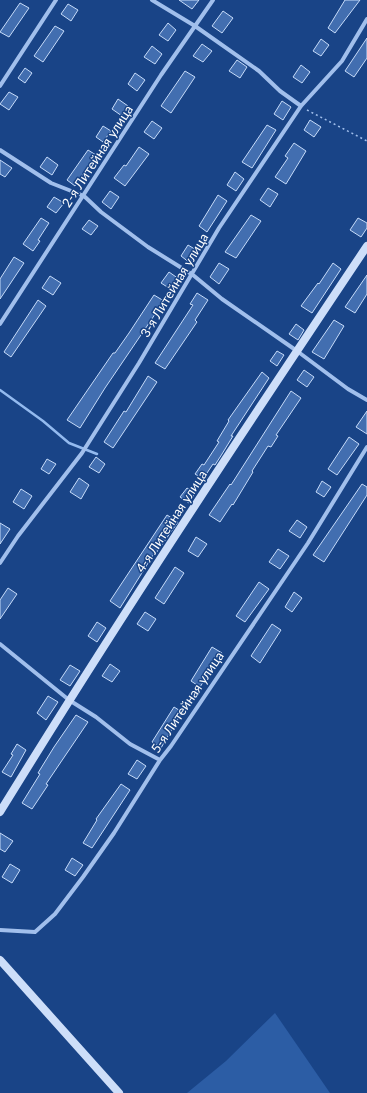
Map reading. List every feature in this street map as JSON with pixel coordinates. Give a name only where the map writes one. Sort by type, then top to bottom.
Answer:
[{"type":"street","points":[[0,86],[56,0]]},
{"type":"street","points":[[152,0],[195,26],[259,71],[280,91],[301,106]]},
{"type":"street","name":"2-я Литейная улица","points":[[0,324],[161,75],[213,0]]},
{"type":"street","name":"3-я Литейная улица","points":[[0,563],[18,536],[82,453],[193,275],[219,228],[301,106],[342,61],[367,19]]},
{"type":"street","points":[[0,150],[51,183],[84,196],[101,212],[148,247],[193,275],[222,299],[297,351],[348,389],[367,400]]},
{"type":"street","name":"4-я Литейная улица","points":[[0,812],[69,700],[367,246]]},
{"type":"street","name":"5-я Литейная улица","points":[[0,930],[35,932],[55,914],[114,833],[160,760],[308,543],[367,448]]},
{"type":"street","points":[[0,644],[69,700],[96,717],[130,744],[160,760]]},
{"type":"street","points":[[0,960],[120,1093]]},
{"type":"path","points":[[301,106],[367,141]]},
{"type":"shaded area","points":[[275,1013],[330,1093],[187,1093],[226,1061]]},
{"type":"building","points":[[179,0],[199,0],[192,9]]},
{"type":"building","points":[[345,0],[360,0],[335,33],[328,28]]},
{"type":"building","points":[[20,3],[29,8],[9,37],[0,32]]},
{"type":"building","points":[[68,4],[78,10],[71,21],[61,14]]},
{"type":"building","points":[[223,11],[233,18],[222,33],[212,26]]},
{"type":"building","points":[[168,23],[176,30],[168,41],[159,35]]},
{"type":"building","points":[[55,26],[64,31],[43,62],[34,56]]},
{"type":"building","points":[[367,38],[367,58],[354,77],[345,71]]},
{"type":"building","points":[[321,39],[329,45],[321,56],[313,51]]},
{"type":"building","points":[[202,44],[212,51],[203,62],[193,56]]},
{"type":"building","points":[[152,46],[162,54],[155,64],[144,57]]},
{"type":"building","points":[[237,60],[247,67],[240,78],[229,71]]},
{"type":"building","points":[[301,65],[310,72],[302,83],[293,77]]},
{"type":"building","points":[[25,68],[32,73],[25,83],[18,78]]},
{"type":"building","points":[[185,71],[195,77],[171,113],[161,106]]},
{"type":"building","points":[[135,73],[145,80],[137,91],[128,84]]},
{"type":"building","points":[[9,92],[18,97],[9,110],[0,104]]},
{"type":"building","points":[[118,99],[128,106],[122,116],[112,109]]},
{"type":"building","points":[[282,101],[291,107],[283,120],[274,114]]},
{"type":"building","points":[[310,120],[321,127],[314,137],[304,130]]},
{"type":"building","points":[[152,121],[162,128],[154,139],[144,132]]},
{"type":"building","points":[[267,125],[276,130],[252,168],[242,162]]},
{"type":"building","points":[[103,126],[111,131],[103,142],[96,137]]},
{"type":"building","points":[[294,143],[306,151],[286,184],[275,177],[288,158],[285,156]]},
{"type":"building","points":[[139,147],[149,154],[125,186],[114,178],[124,165],[126,166]]},
{"type":"building","points":[[88,150],[96,155],[75,186],[67,180]]},
{"type":"building","points":[[47,157],[58,165],[52,175],[40,167]]},
{"type":"building","points":[[0,160],[12,168],[5,177],[0,174]]},
{"type":"building","points":[[235,172],[244,179],[236,191],[227,185]]},
{"type":"building","points":[[268,188],[278,194],[270,207],[260,200]]},
{"type":"building","points":[[110,191],[119,197],[111,209],[102,202]]},
{"type":"building","points":[[218,195],[227,201],[207,232],[199,226]]},
{"type":"building","points":[[54,197],[64,203],[56,213],[47,207]]},
{"type":"building","points":[[251,215],[261,221],[236,258],[225,252]]},
{"type":"building","points":[[41,218],[49,223],[33,251],[23,244]]},
{"type":"building","points":[[358,218],[367,223],[367,228],[361,237],[350,230]]},
{"type":"building","points":[[89,220],[98,226],[91,235],[82,229]]},
{"type":"building","points":[[188,245],[198,251],[190,263],[181,256]]},
{"type":"building","points":[[14,257],[24,263],[0,299],[0,279]]},
{"type":"building","points":[[219,263],[229,269],[219,284],[210,277]]},
{"type":"building","points":[[333,263],[341,269],[312,313],[301,306],[318,283],[319,284]]},
{"type":"building","points":[[169,272],[179,279],[172,290],[161,283]]},
{"type":"building","points":[[367,275],[367,294],[355,313],[345,307]]},
{"type":"building","points":[[50,276],[61,283],[53,295],[42,288]]},
{"type":"building","points":[[197,293],[208,300],[195,320],[197,322],[165,369],[155,363],[193,305],[190,304]]},
{"type":"building","points":[[154,295],[164,301],[105,388],[80,428],[67,420],[113,353],[115,353],[129,333]]},
{"type":"building","points":[[38,300],[46,306],[11,357],[4,352]]},
{"type":"building","points":[[334,320],[344,326],[324,359],[312,352]]},
{"type":"building","points":[[296,324],[304,330],[298,340],[289,334]]},
{"type":"building","points":[[277,351],[284,355],[277,366],[270,361]]},
{"type":"building","points":[[304,370],[314,377],[307,387],[297,380]]},
{"type":"building","points":[[262,372],[269,378],[231,436],[233,436],[215,465],[213,464],[203,479],[195,474],[202,464],[204,465],[219,442],[217,441],[229,421],[228,420]]},
{"type":"building","points":[[148,376],[157,382],[113,448],[104,442],[124,411],[126,412]]},
{"type":"building","points":[[291,391],[301,398],[276,435],[278,436],[271,447],[268,446],[233,505],[232,504],[220,522],[209,515],[230,484],[231,485]]},
{"type":"building","points":[[367,411],[367,434],[356,427]]},
{"type":"building","points":[[349,437],[359,444],[337,475],[328,469]]},
{"type":"building","points":[[96,457],[105,464],[99,473],[89,467]]},
{"type":"building","points":[[47,459],[56,464],[49,474],[41,469]]},
{"type":"building","points":[[79,478],[89,485],[81,499],[70,492]]},
{"type":"building","points":[[322,481],[331,487],[324,497],[316,492]]},
{"type":"building","points":[[362,484],[367,487],[367,495],[324,562],[313,555]]},
{"type":"building","points":[[187,488],[195,493],[189,503],[180,497]]},
{"type":"building","points":[[21,489],[32,496],[24,509],[13,502]]},
{"type":"building","points":[[167,515],[178,522],[156,553],[155,552],[120,608],[110,601]]},
{"type":"building","points":[[297,520],[307,527],[300,538],[289,531]]},
{"type":"building","points":[[0,523],[10,529],[0,544]]},
{"type":"building","points":[[196,537],[207,544],[198,557],[188,551]]},
{"type":"building","points":[[278,549],[289,556],[280,569],[269,562]]},
{"type":"building","points":[[175,567],[184,573],[164,604],[155,598]]},
{"type":"building","points":[[259,582],[269,589],[245,622],[236,616]]},
{"type":"building","points":[[8,588],[17,594],[0,619],[0,600]]},
{"type":"building","points":[[294,592],[302,598],[292,612],[285,607]]},
{"type":"building","points":[[145,612],[156,619],[148,631],[137,624]]},
{"type":"building","points":[[97,622],[106,628],[97,642],[88,636]]},
{"type":"building","points":[[272,624],[281,630],[260,663],[251,656]]},
{"type":"building","points":[[212,647],[222,653],[200,687],[191,681]]},
{"type":"building","points":[[110,664],[120,671],[112,682],[102,676]]},
{"type":"building","points":[[70,665],[80,671],[70,686],[60,680]]},
{"type":"building","points":[[48,696],[58,702],[46,720],[37,713]]},
{"type":"building","points":[[174,707],[182,712],[161,748],[152,742]]},
{"type":"building","points":[[76,715],[88,722],[46,784],[48,785],[32,809],[22,803],[40,774],[38,773]]},
{"type":"building","points":[[17,744],[26,750],[11,777],[2,772],[13,755],[11,754]]},
{"type":"building","points":[[137,760],[146,766],[137,779],[128,774]]},
{"type":"building","points":[[121,784],[130,790],[92,848],[83,843],[97,820],[96,819]]},
{"type":"building","points":[[0,833],[13,841],[5,852],[0,849]]},
{"type":"building","points":[[72,858],[83,865],[75,876],[65,870]]},
{"type":"building","points":[[10,864],[20,870],[12,883],[2,877]]},
{"type":"waterway","points":[[0,390],[43,421],[69,443],[97,454]]}]
